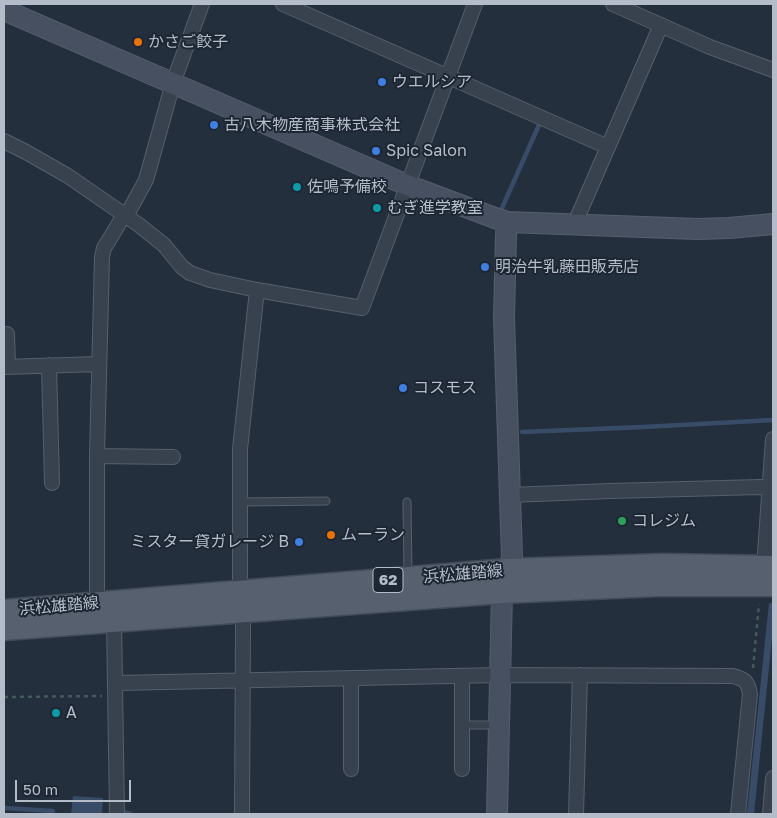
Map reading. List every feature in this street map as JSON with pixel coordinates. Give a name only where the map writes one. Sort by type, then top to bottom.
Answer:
[{"type":"main road","name":"浜松雄踏線","points":[[4,629],[114,621],[408,578],[508,570],[663,565],[767,580]]},
{"type":"main road","name":"浜松雄踏線","points":[[4,611],[98,603],[242,602],[767,580]]},
{"type":"street","points":[[98,603],[97,456],[102,257],[109,240],[129,211],[146,180],[173,84],[202,4]]},
{"type":"street","points":[[283,4],[608,148]]},
{"type":"street","points":[[4,141],[68,176],[125,215],[164,245],[182,268],[190,273],[205,279],[257,290],[362,308],[475,4]]},
{"type":"street","points":[[613,4],[724,53],[773,70]]},
{"type":"street","points":[[4,10],[407,185],[507,222],[714,229],[773,224]]},
{"type":"street","points":[[578,225],[578,216],[661,25]]},
{"type":"street","points":[[497,814],[502,592],[512,557],[504,318],[507,222]]},
{"type":"street","points":[[242,814],[243,626],[240,449],[257,290]]},
{"type":"street","points":[[7,334],[6,367],[99,364]]},
{"type":"street","points":[[48,365],[52,483]]},
{"type":"street","points":[[767,580],[769,488],[773,439]]},
{"type":"street","points":[[97,456],[173,457]]},
{"type":"street","points":[[510,495],[610,490],[769,488]]},
{"type":"street","points":[[114,621],[117,814]]},
{"type":"street","points":[[116,689],[242,680],[500,675],[733,676],[742,678],[748,685],[750,694],[738,814]]},
{"type":"street","points":[[576,814],[580,675]]},
{"type":"street","points":[[462,676],[462,769]]},
{"type":"street","points":[[351,678],[351,769]]},
{"type":"street","points":[[770,814],[773,778]]},
{"type":"lane","points":[[240,502],[326,501]]},
{"type":"lane","points":[[407,502],[408,578]]},
{"type":"lane","points":[[462,725],[499,725]]},
{"type":"path","points":[[745,682],[752,669],[767,580]]},
{"type":"path","points":[[4,697],[116,689]]},
{"type":"water","points":[[769,603],[773,603],[773,628],[754,814],[747,814]]},
{"type":"water","points":[[73,796],[103,798],[102,814],[71,814]]},
{"type":"waterway","points":[[502,208],[539,125]]},
{"type":"waterway","points":[[522,432],[773,420]]},
{"type":"waterway","points":[[4,808],[53,811]]},
{"type":"waterway","points":[[123,812],[130,814]]},
{"type":"place","name":"かさご餃子","points":[[138,42]]},
{"type":"place","name":"ウエルシア","points":[[382,82]]},
{"type":"place","name":"古八木物産商事株式会社","points":[[214,125]]},
{"type":"place","name":"Spic Salon","points":[[376,151]]},
{"type":"place","name":"佐鳴予備校","points":[[297,187]]},
{"type":"place","name":"むぎ進学教室","points":[[377,208]]},
{"type":"place","name":"明治牛乳藤田販売店","points":[[485,267]]},
{"type":"place","name":"コスモス","points":[[403,388]]},
{"type":"place","name":"コレジム","points":[[622,521]]},
{"type":"place","name":"ムーラン","points":[[331,535]]},
{"type":"place","name":"ミスター貸ガレージ B","points":[[299,542]]},
{"type":"place","name":"A","points":[[56,713]]}]
